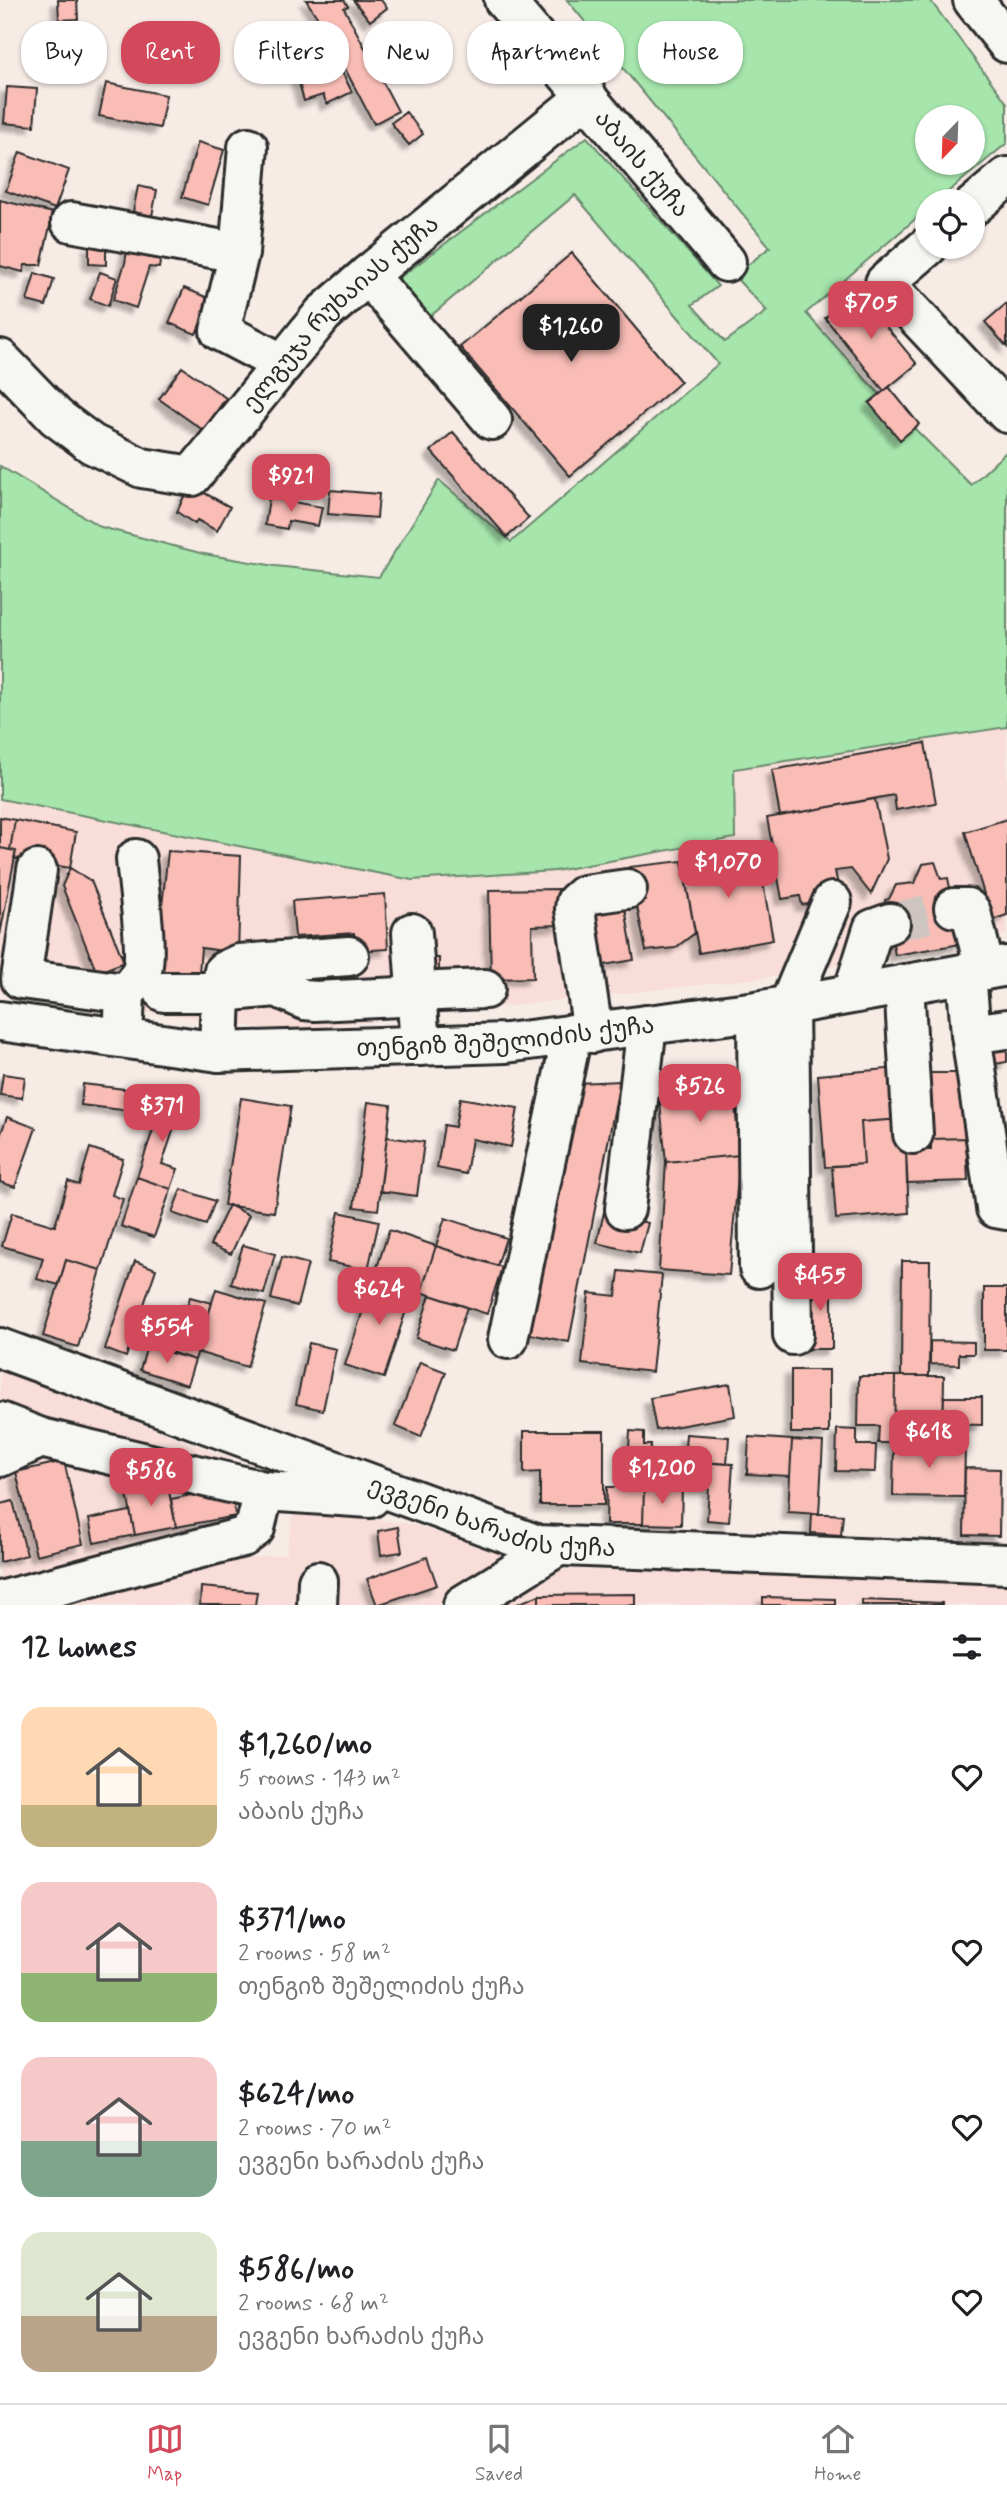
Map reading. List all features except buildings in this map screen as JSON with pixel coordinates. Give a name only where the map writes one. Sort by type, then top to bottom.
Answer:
[{"type":"street","name":"აბაის ქუჩა","points":[[504,0],[726,262]]},
{"type":"street","points":[[973,0],[1007,43]]},
{"type":"street","name":"ელგუჯა რუხაიას ქუჩა","points":[[0,359],[55,417],[92,444],[142,468],[192,476],[323,314],[587,96]]},
{"type":"street","points":[[248,147],[239,253],[220,331],[283,364]]},
{"type":"street","points":[[985,196],[1007,177]]},
{"type":"street","points":[[71,222],[239,253]]},
{"type":"street","points":[[915,257],[885,283],[1007,413]]},
{"type":"street","points":[[368,275],[492,420]]},
{"type":"street","points":[[122,1038],[125,993],[135,983],[143,968],[144,948],[136,859]]},
{"type":"street","points":[[7,1022],[21,979],[37,870]]},
{"type":"street","points":[[508,1339],[582,1034],[576,902],[584,895],[627,888]]},
{"type":"street","points":[[759,1268],[773,1008],[832,902]]},
{"type":"street","points":[[954,908],[967,908],[971,912],[986,970],[996,1208],[1007,1210]]},
{"type":"street","points":[[853,993],[873,929],[890,923]]},
{"type":"street","points":[[412,933],[408,995],[420,1046]]},
{"type":"street","points":[[219,1052],[223,971],[230,966],[349,956]]},
{"type":"street","name":"თენგიზ შეშელიძის ქუჩა","points":[[7,1022],[219,1052],[506,1043],[773,1008],[986,970]]},
{"type":"street","points":[[21,979],[125,993]]},
{"type":"street","points":[[904,984],[913,1134]]},
{"type":"street","points":[[164,992],[220,992],[277,987],[305,1000],[315,1001],[485,989]]},
{"type":"street","points":[[773,1008],[793,1335]]},
{"type":"street","points":[[625,1209],[647,1025]]},
{"type":"street","name":"ევგენი ხარაძის ქუჩა","points":[[0,1348],[538,1545],[1007,1564]]},
{"type":"street","points":[[0,1422],[41,1438],[264,1491],[414,1500]]},
{"type":"street","points":[[0,1457],[41,1438]]},
{"type":"street","points":[[0,1601],[243,1537],[255,1528],[264,1491]]},
{"type":"street","points":[[436,1605],[471,1599],[558,1546]]},
{"type":"shaded area","points":[[1007,727],[1007,934],[770,977],[285,1031],[0,991],[0,799],[412,880],[733,769]]},
{"type":"shaded area","points":[[0,1370],[229,1458],[165,1569],[286,1554],[294,1509],[410,1524],[550,1569],[1007,1581],[1007,1605],[0,1605]]},
{"type":"green space","points":[[567,0],[930,0],[1007,103],[1007,143],[985,161],[985,105],[915,105],[915,175],[968,175],[951,189],[915,189],[915,219],[806,313],[867,381],[971,485],[1007,451],[1007,727],[734,769],[735,838],[555,871],[412,880],[0,799],[0,466],[101,527],[204,554],[275,566],[379,577],[439,480],[511,542],[718,364],[575,195],[427,319],[394,282],[587,137],[718,286],[692,305],[725,342],[767,311],[734,276],[770,247],[624,69],[624,21],[584,21]]},
{"type":"tunnel","points":[[890,923],[954,908]]}]
